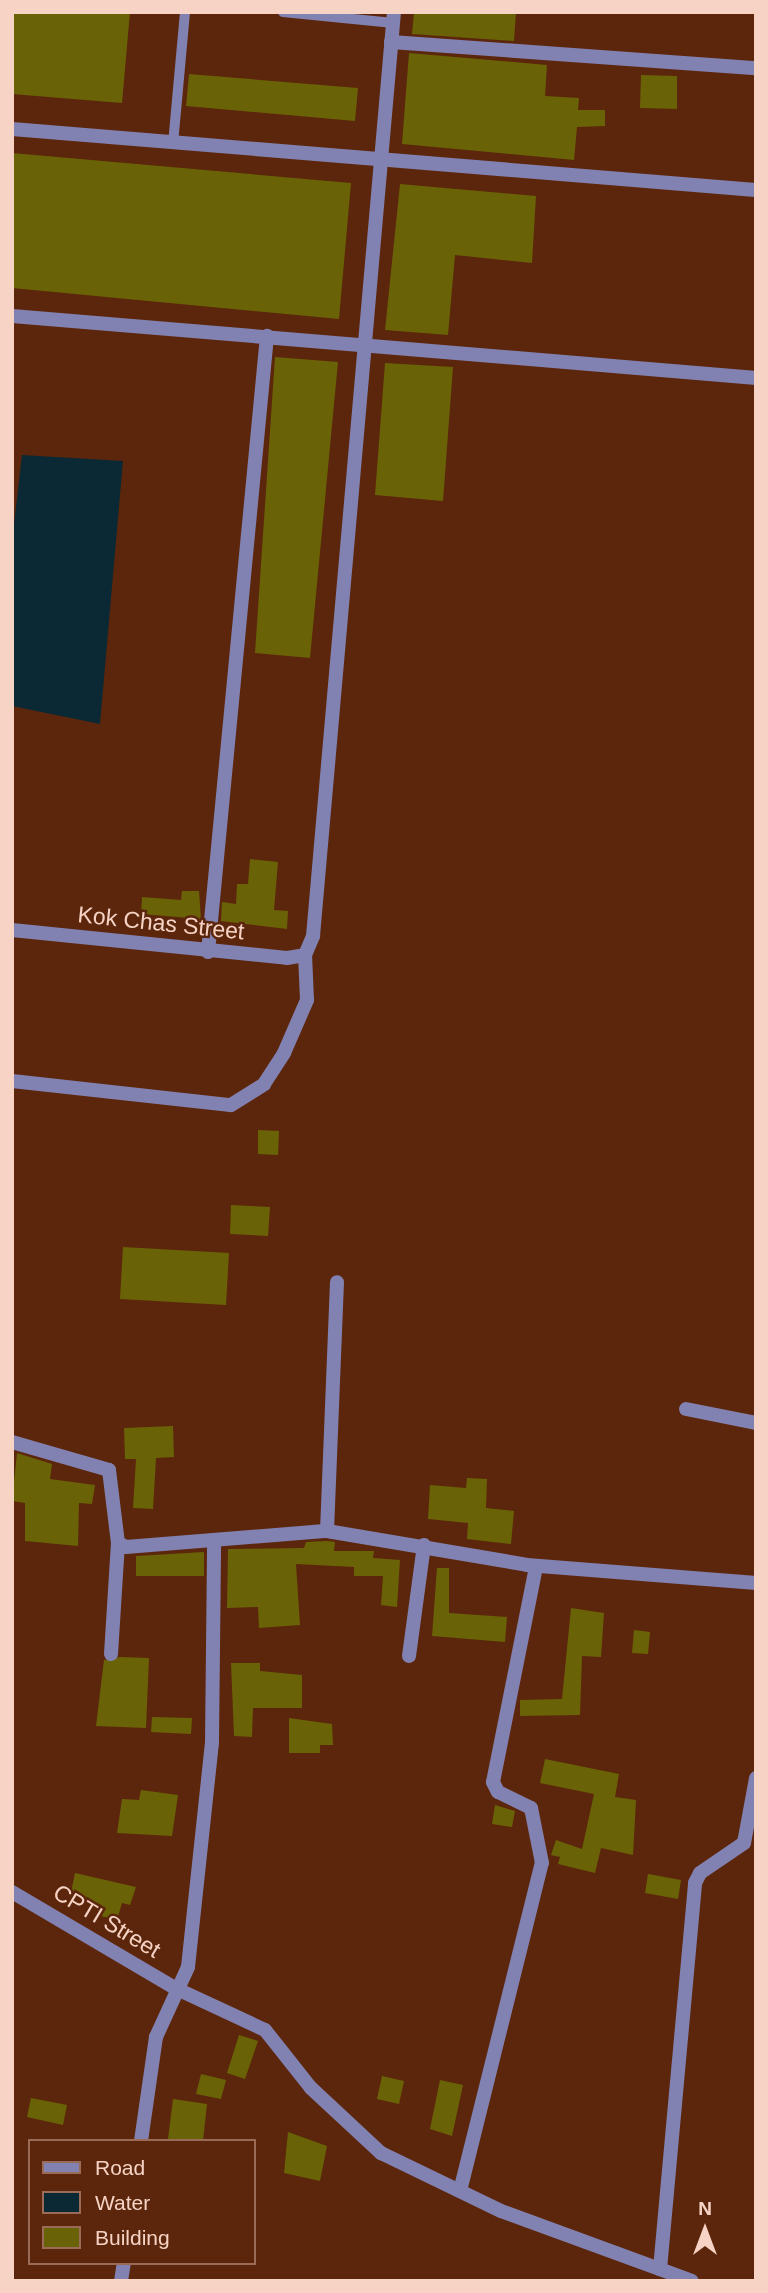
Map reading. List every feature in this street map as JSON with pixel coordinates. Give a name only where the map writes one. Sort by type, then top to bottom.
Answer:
[{"type":"street","points":[[12,1081],[231,1105],[264,1084],[284,1053],[307,1000],[304,955],[313,936],[393,17]]},
{"type":"street","points":[[391,42],[756,68]]},
{"type":"street","points":[[12,129],[380,162],[756,190]]},
{"type":"street","points":[[12,316],[756,378]]},
{"type":"street","points":[[208,952],[267,336]]},
{"type":"street","name":"Kok Chas Street","points":[[12,930],[208,952],[304,955]]},
{"type":"street","points":[[327,1531],[337,1282]]},
{"type":"street","points":[[686,1409],[756,1423]]},
{"type":"street","points":[[12,1442],[109,1470],[118,1543],[111,1654]]},
{"type":"street","points":[[118,1543],[214,1540],[327,1531],[424,1545],[536,1566],[756,1583]]},
{"type":"street","points":[[141,2139],[156,2037],[188,1967],[212,1743],[214,1540]]},
{"type":"street","points":[[409,1656],[424,1545]]},
{"type":"street","points":[[460,2191],[542,1863],[531,1808],[498,1792],[493,1782],[536,1566]]},
{"type":"street","points":[[660,2269],[695,1883],[700,1873],[744,1843],[756,1778]]},
{"type":"street","name":"CPTI Street","points":[[12,1892],[177,1989],[265,2029],[311,2088],[380,2153],[460,2191],[692,2281]]},
{"type":"lane","points":[[173,144],[185,12]]},
{"type":"lane","points":[[283,12],[393,17]]},
{"type":"water","points":[[22,455],[123,461],[100,724],[12,706],[12,541]]},
{"type":"building","points":[[12,12],[130,12],[122,103],[12,94]]},
{"type":"building","points":[[414,12],[516,12],[514,41],[412,34]]},
{"type":"building","points":[[409,53],[547,65],[545,96],[579,98],[578,110],[605,110],[605,126],[577,127],[574,160],[402,144]]},
{"type":"building","points":[[189,74],[358,88],[355,121],[186,106]]},
{"type":"building","points":[[641,75],[677,76],[677,109],[640,108]]},
{"type":"building","points":[[12,153],[351,183],[339,319],[12,288]]},
{"type":"building","points":[[400,184],[536,196],[532,263],[455,255],[448,335],[385,330]]},
{"type":"building","points":[[275,357],[338,362],[310,658],[255,653]]},
{"type":"building","points":[[385,363],[453,367],[443,501],[375,495]]},
{"type":"building","points":[[250,859],[278,862],[274,910],[288,911],[287,929],[221,921],[222,902],[236,904],[237,884],[248,884]]},
{"type":"building","points":[[182,891],[199,891],[201,919],[141,914],[142,897],[181,900]]},
{"type":"building","points":[[258,1130],[279,1131],[278,1155],[258,1154]]},
{"type":"building","points":[[231,1205],[270,1207],[268,1236],[230,1234]]},
{"type":"building","points":[[123,1247],[229,1253],[226,1305],[120,1299]]},
{"type":"building","points":[[173,1426],[174,1457],[156,1458],[153,1509],[133,1508],[136,1459],[125,1459],[124,1428]]},
{"type":"building","points":[[17,1453],[52,1464],[50,1479],[95,1485],[92,1504],[79,1503],[78,1546],[25,1541],[25,1503],[12,1501]]},
{"type":"building","points":[[467,1478],[487,1479],[486,1508],[514,1511],[511,1544],[467,1539],[468,1523],[428,1519],[430,1485],[466,1488]]},
{"type":"building","points":[[306,1542],[335,1542],[334,1551],[374,1551],[373,1558],[400,1560],[397,1607],[381,1605],[383,1576],[354,1576],[354,1567],[296,1564],[300,1625],[259,1628],[258,1607],[227,1608],[228,1549],[304,1548]]},
{"type":"building","points":[[204,1552],[204,1576],[136,1576],[136,1556]]},
{"type":"building","points":[[437,1568],[449,1568],[449,1613],[507,1617],[505,1642],[432,1636]]},
{"type":"building","points":[[571,1608],[604,1613],[601,1657],[582,1656],[580,1715],[520,1716],[520,1700],[562,1699]]},
{"type":"building","points":[[634,1630],[650,1632],[648,1654],[632,1653]]},
{"type":"building","points":[[120,1657],[149,1658],[146,1728],[96,1726],[104,1660]]},
{"type":"building","points":[[231,1663],[260,1663],[260,1671],[302,1675],[302,1708],[253,1708],[252,1737],[234,1736]]},
{"type":"building","points":[[152,1717],[192,1718],[191,1734],[151,1732]]},
{"type":"building","points":[[289,1718],[332,1724],[333,1745],[320,1745],[320,1753],[289,1753]]},
{"type":"building","points":[[545,1759],[619,1774],[615,1797],[636,1800],[633,1855],[601,1848],[595,1873],[558,1864],[560,1857],[551,1855],[556,1840],[582,1849],[594,1794],[540,1783]]},
{"type":"building","points":[[141,1790],[178,1795],[172,1836],[117,1833],[122,1799],[139,1800]]},
{"type":"building","points":[[495,1805],[515,1811],[512,1827],[492,1824]]},
{"type":"building","points":[[75,1873],[136,1887],[130,1905],[122,1903],[117,1920],[97,1915],[100,1904],[70,1897]]},
{"type":"building","points":[[648,1874],[681,1880],[678,1899],[645,1893]]},
{"type":"building","points":[[239,2035],[258,2041],[245,2079],[227,2073]]},
{"type":"building","points":[[201,2074],[226,2080],[221,2099],[196,2094]]},
{"type":"building","points":[[382,2076],[404,2081],[399,2104],[377,2099]]},
{"type":"building","points":[[440,2080],[463,2085],[452,2136],[430,2129]]},
{"type":"building","points":[[31,2098],[67,2105],[63,2125],[27,2117]]},
{"type":"building","points":[[173,2099],[207,2104],[203,2139],[168,2139]]},
{"type":"building","points":[[288,2132],[327,2146],[320,2181],[284,2173]]}]
